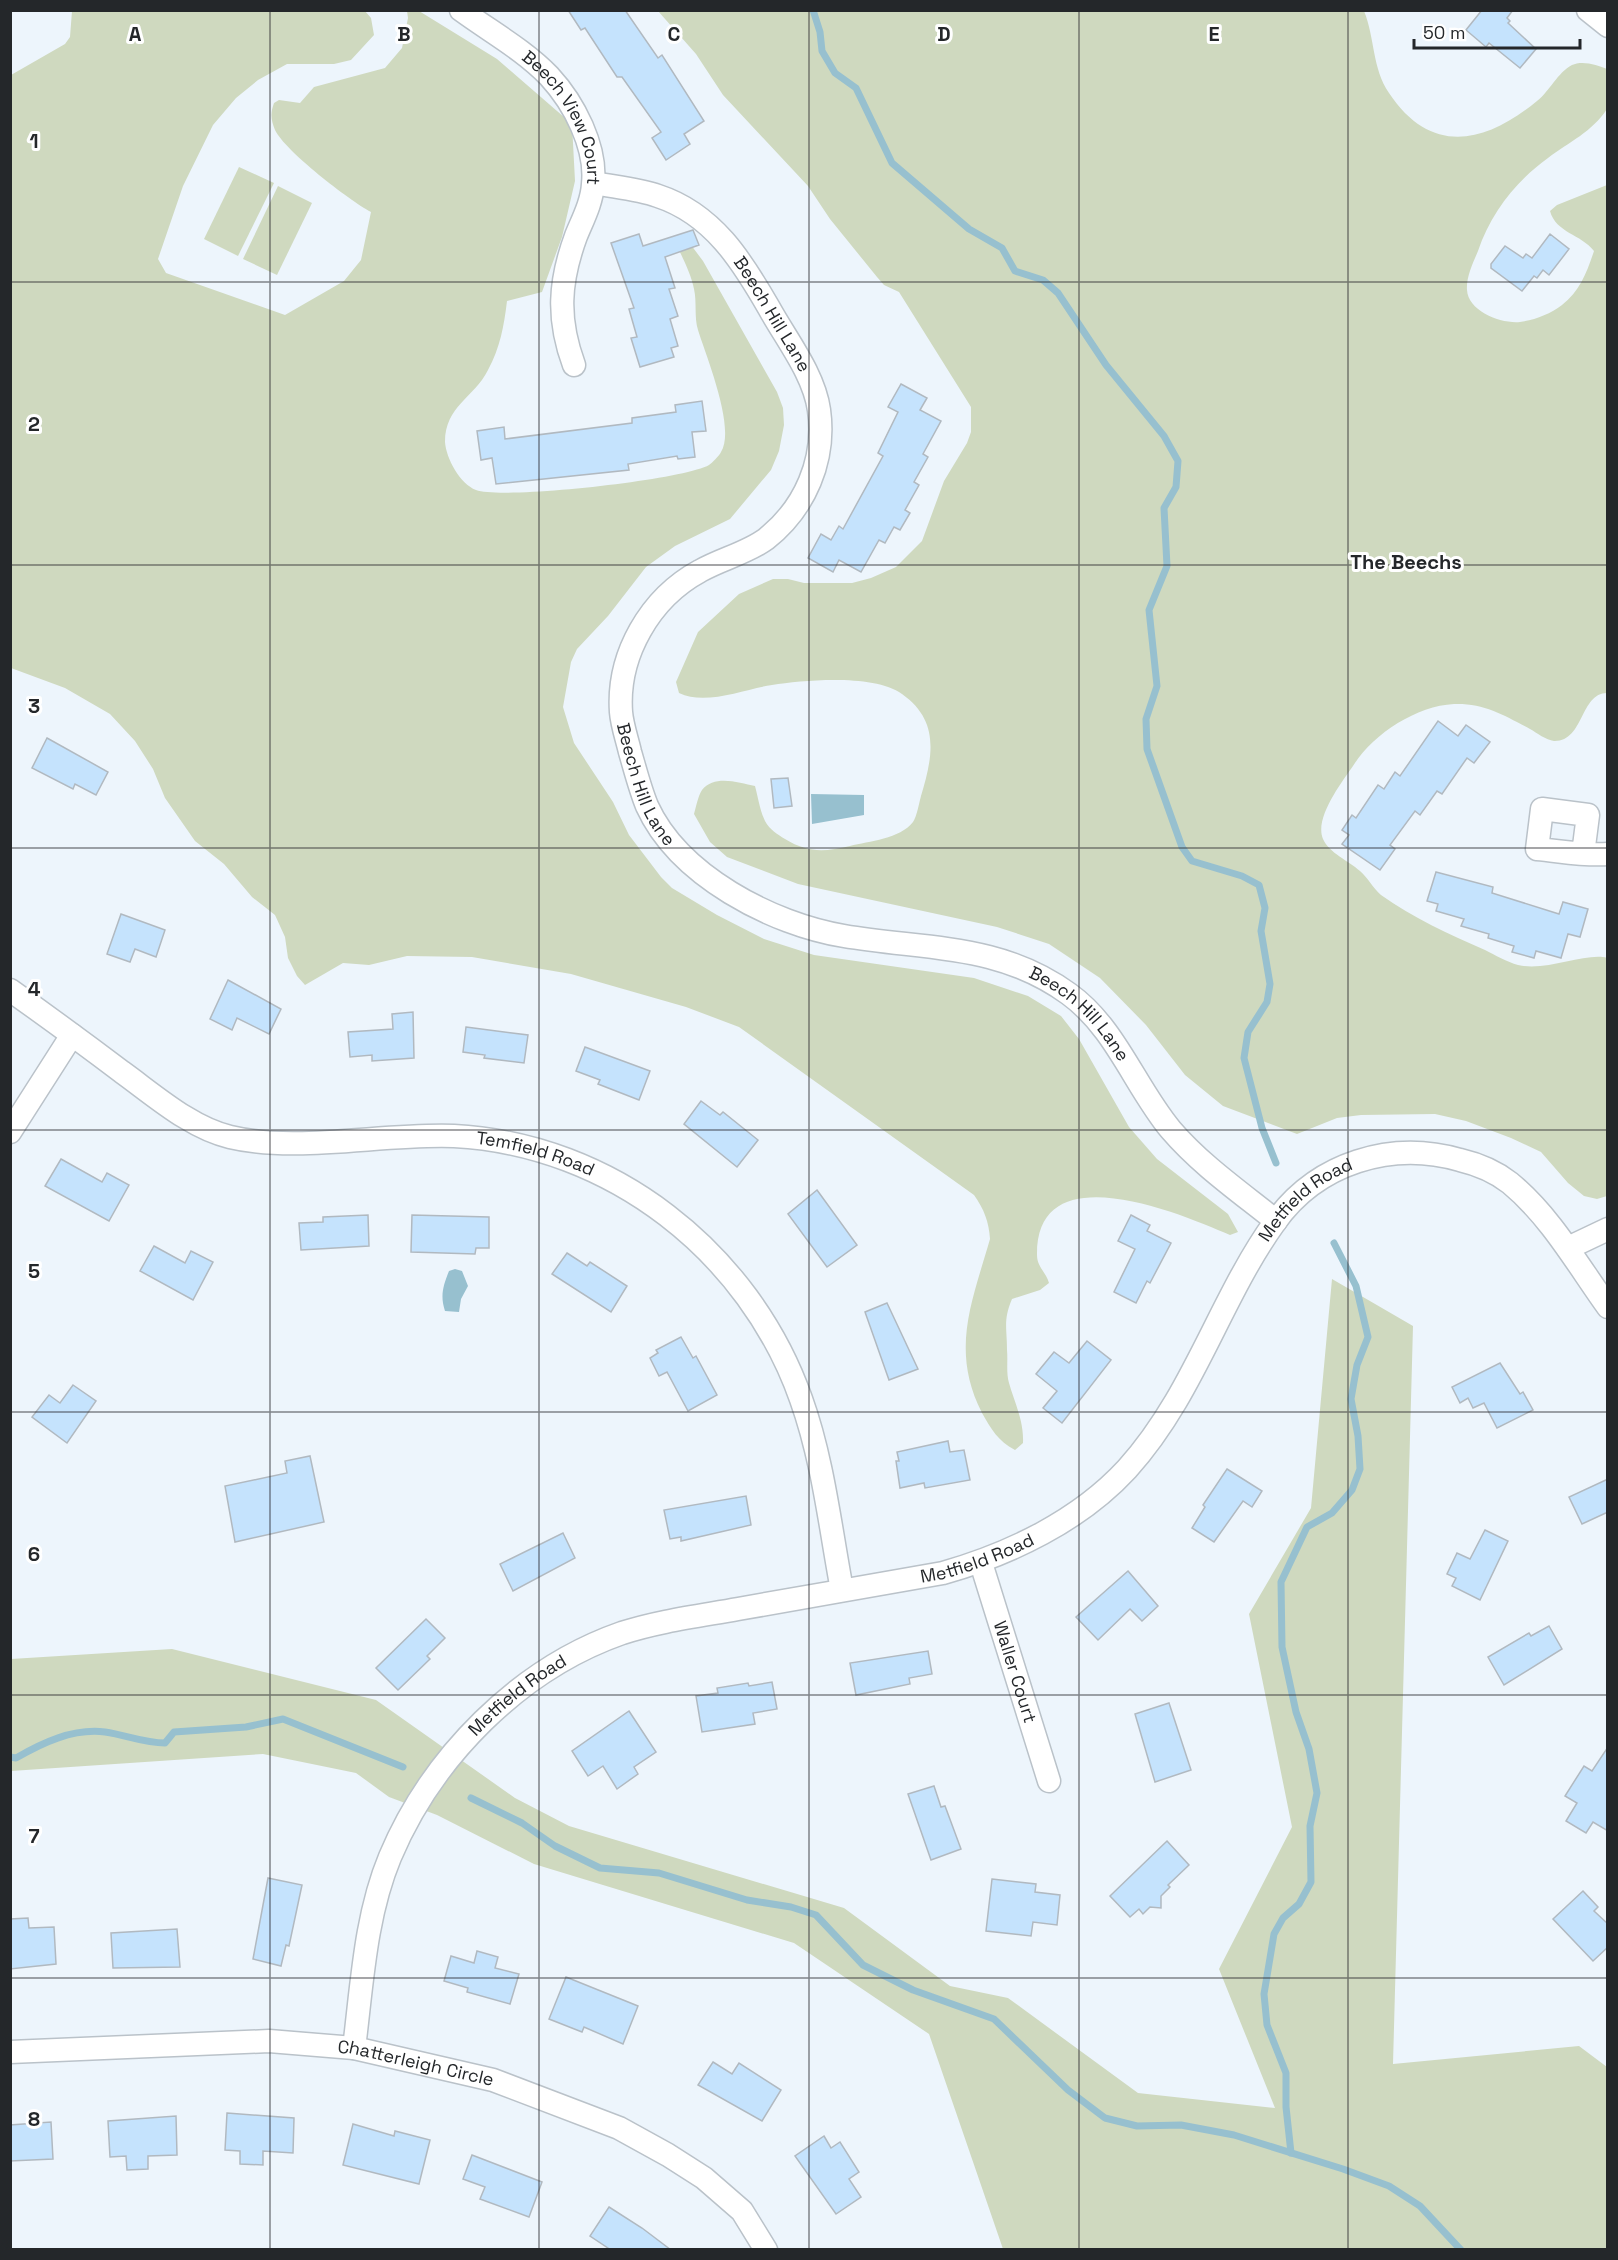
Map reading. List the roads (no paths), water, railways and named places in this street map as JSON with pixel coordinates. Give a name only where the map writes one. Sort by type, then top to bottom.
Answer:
[{"type":"street","name":"Beech View Court","points":[[462,10],[521,51],[550,78],[574,110],[590,150],[594,183],[587,212],[566,269],[561,316],[565,340],[574,365]]},
{"type":"street","points":[[1588,10],[1608,26]]},
{"type":"street","name":"Beech Hill Lane","points":[[594,183],[657,195],[683,208],[712,227],[740,257],[806,374],[819,408],[820,449],[809,486],[792,516],[763,542],[698,572],[671,590],[651,612],[633,643],[622,677],[621,714],[647,807],[668,840],[698,869],[743,901],[790,923],[841,936],[1001,958],[1040,974],[1074,997],[1109,1034],[1171,1130],[1204,1164],[1275,1221]]},
{"type":"street","points":[[1583,854],[1608,854]]},
{"type":"street","name":"Temfield Road","points":[[10,990],[165,1103],[204,1127],[227,1137],[275,1142],[454,1136],[493,1141],[571,1160],[602,1173],[668,1215],[695,1238],[728,1273],[756,1309],[782,1352],[816,1446],[842,1590]]},
{"type":"street","points":[[10,1132],[72,1035]]},
{"type":"street","name":"Metfield Road","points":[[354,2048],[368,1941],[377,1896],[390,1857],[414,1810],[438,1773],[493,1711],[528,1683],[570,1658],[622,1634],[670,1621],[943,1573],[981,1563],[1060,1522],[1105,1490],[1149,1443],[1182,1393],[1275,1221],[1299,1194],[1328,1173],[1362,1158],[1400,1151],[1440,1154],[1475,1164],[1508,1181],[1533,1203],[1568,1248],[1608,1307]]},
{"type":"street","points":[[1568,1248],[1608,1229]]},
{"type":"street","name":"Waller Court","points":[[981,1563],[1048,1781]]},
{"type":"street","name":"Chatterleigh Circle","points":[[10,2052],[269,2041],[354,2048],[493,2080],[619,2128],[704,2178],[742,2211],[766,2250]]},
{"type":"water","points":[[811,794],[864,795],[864,815],[812,824]]},
{"type":"water","points":[[455,1269],[462,1271],[468,1286],[461,1299],[459,1312],[445,1311],[442,1296],[449,1271]]},
{"type":"waterway","points":[[813,10],[820,32],[822,51],[835,73],[856,88],[892,163],[969,229],[1002,248],[1015,271],[1043,280],[1058,293],[1106,365],[1164,436],[1178,461],[1176,487],[1164,508],[1167,566],[1149,610],[1157,686],[1146,719],[1147,749],[1182,847],[1192,861],[1242,876],[1259,885],[1265,908],[1261,931],[1270,984],[1267,1002],[1248,1032],[1244,1058],[1262,1128],[1276,1163]]},
{"type":"waterway","points":[[1291,2153],[1286,2107],[1286,2073],[1267,2025],[1264,1994],[1274,1934],[1283,1918],[1299,1904],[1311,1882],[1310,1826],[1317,1793],[1309,1749],[1296,1712],[1282,1647],[1281,1582],[1307,1527],[1332,1513],[1352,1490],[1360,1469],[1358,1436],[1351,1399],[1357,1365],[1368,1337],[1356,1286],[1334,1243]]},
{"type":"waterway","points":[[10,1757],[16,1758],[47,1742],[81,1732],[105,1732],[165,1743],[174,1732],[246,1727],[283,1719],[403,1767]]},
{"type":"waterway","points":[[471,1798],[522,1823],[555,1846],[600,1868],[659,1873],[747,1900],[791,1907],[816,1915],[863,1965],[913,1990],[994,2019],[1068,2090],[1105,2118],[1137,2126],[1181,2125],[1234,2135],[1389,2186],[1420,2206],[1461,2250]]},
{"type":"district","name":"The Beechs","points":[[1406,562]]}]
